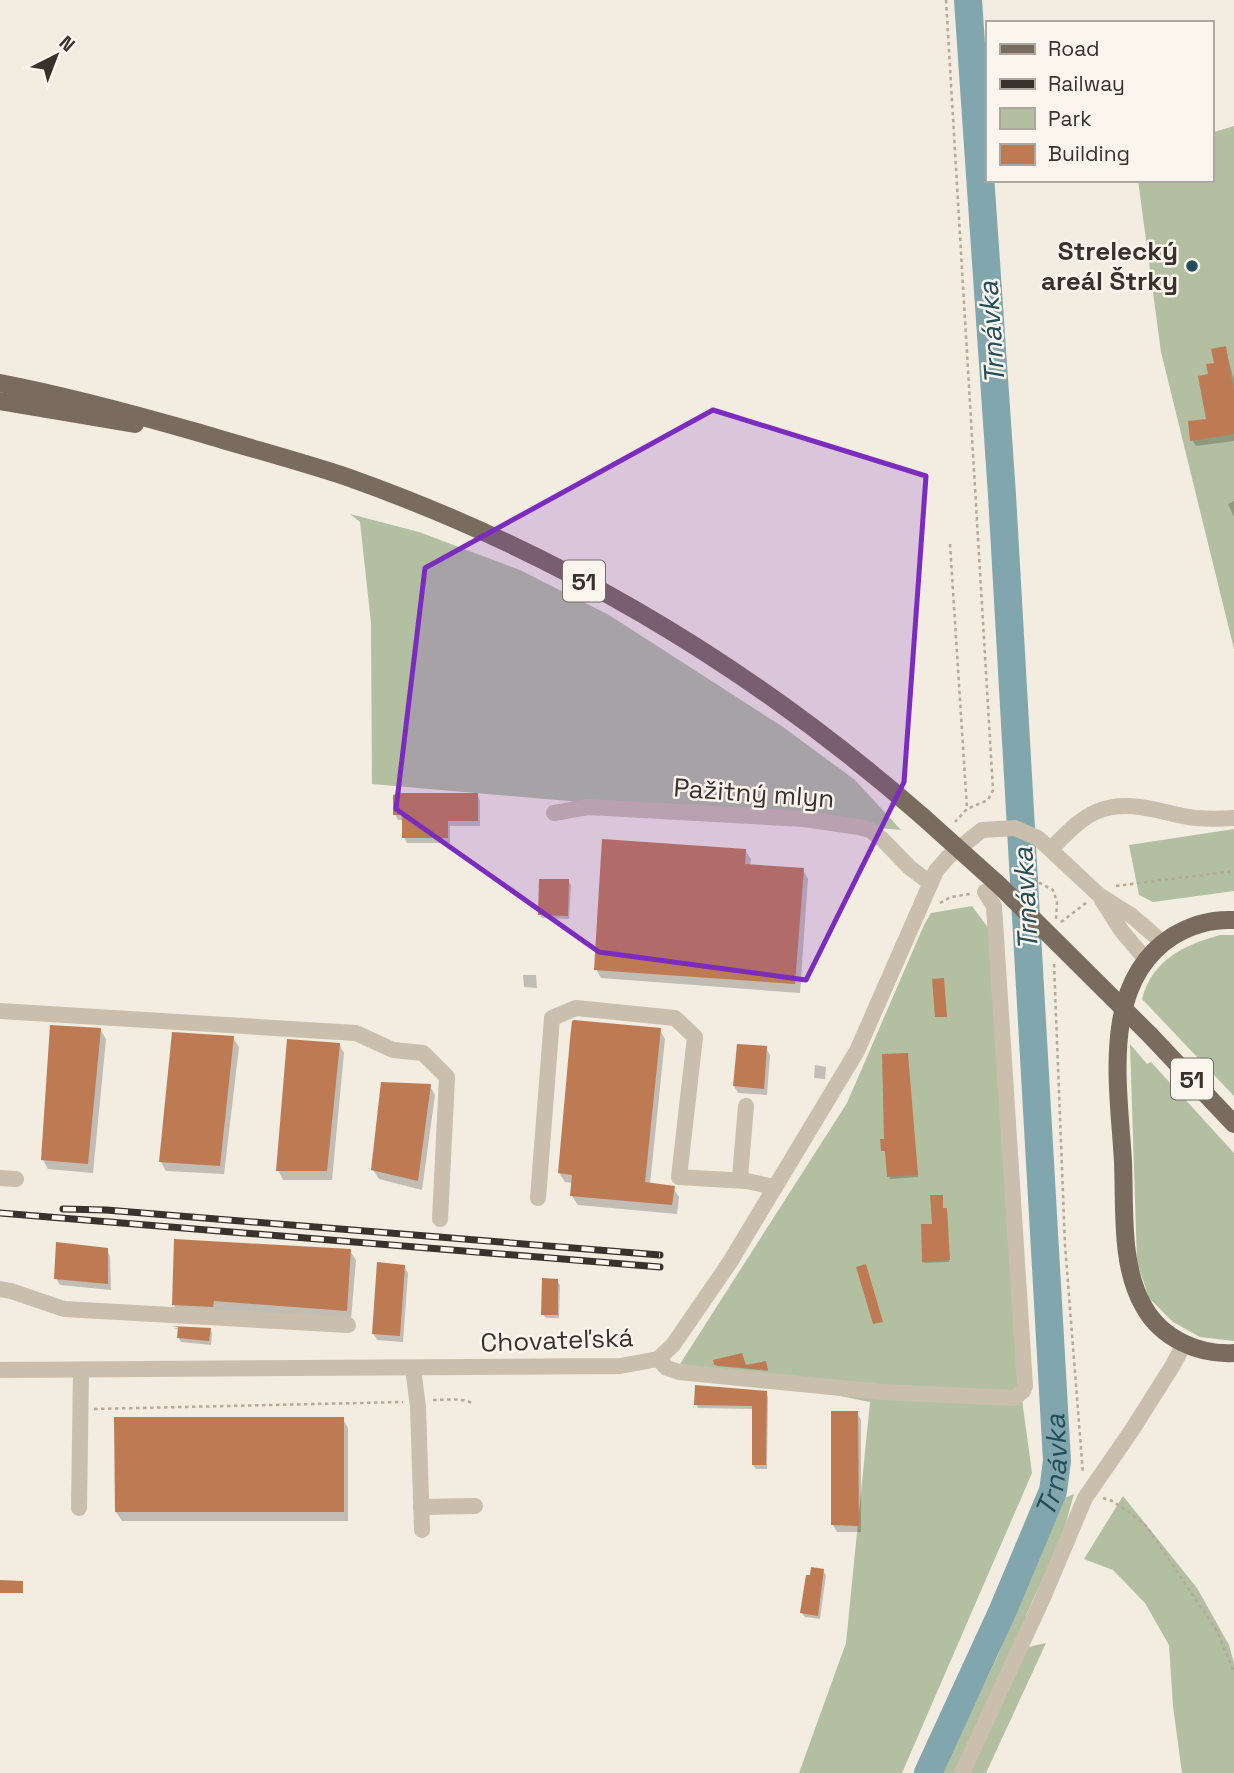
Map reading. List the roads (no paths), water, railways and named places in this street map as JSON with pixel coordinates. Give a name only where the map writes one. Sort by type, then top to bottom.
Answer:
[{"type":"main road","name":"51","points":[[0,383],[121,410],[347,478],[474,528],[547,562],[657,622],[759,687],[827,737],[922,816],[1000,886],[1150,1035],[1234,1124]]},
{"type":"main road","name":"51","points":[[0,401],[199,433]]},
{"type":"main road","points":[[1234,920],[1212,921],[1191,928],[1163,943],[1146,960],[1127,994],[1120,1033],[1119,1073],[1127,1241],[1132,1278],[1144,1308],[1163,1330],[1184,1344],[1209,1353],[1234,1353]]},
{"type":"street","name":"Pažitný mlyn","points":[[554,813],[588,807],[804,819],[859,827],[870,830],[883,840],[909,867],[930,883]]},
{"type":"street","points":[[1146,960],[1098,896],[1051,849],[1086,818],[1114,807],[1153,808],[1194,818],[1234,818]]},
{"type":"street","name":"Chovateľská","points":[[0,1370],[620,1366],[658,1359],[674,1345],[723,1258],[774,1187],[857,1051],[930,883],[948,857],[982,830],[1006,827],[1038,838],[1051,849]]},
{"type":"street","points":[[658,1359],[679,1372],[882,1392],[1014,1398],[1023,1391],[1025,1386],[994,906],[985,892]]},
{"type":"street","points":[[1098,896],[1132,916],[1163,943]]},
{"type":"street","points":[[538,1198],[552,1018],[576,1008],[675,1018],[695,1037],[679,1177],[746,1181],[774,1187]]},
{"type":"street","points":[[0,1011],[356,1033],[393,1050],[423,1053],[447,1077],[440,1219]]},
{"type":"street","points":[[746,1106],[740,1177],[746,1181]]},
{"type":"street","points":[[0,1289],[64,1309],[348,1325]]},
{"type":"street","points":[[962,1773],[1042,1600],[1085,1497],[1132,1430],[1184,1344]]},
{"type":"street","points":[[413,1368],[418,1407],[422,1530]]},
{"type":"street","points":[[79,1508],[81,1370]]},
{"type":"street","points":[[421,1507],[475,1506]]},
{"type":"waterway","name":"Trnávka","points":[[928,1773],[1003,1610],[1053,1491],[1057,1461],[1002,495],[968,0]]},
{"type":"railway","points":[[63,1209],[106,1210],[660,1255]]},
{"type":"railway","points":[[0,1213],[660,1267]]},
{"type":"place","name":"Strelecký areál Štrky","points":[[1192,266]]}]
